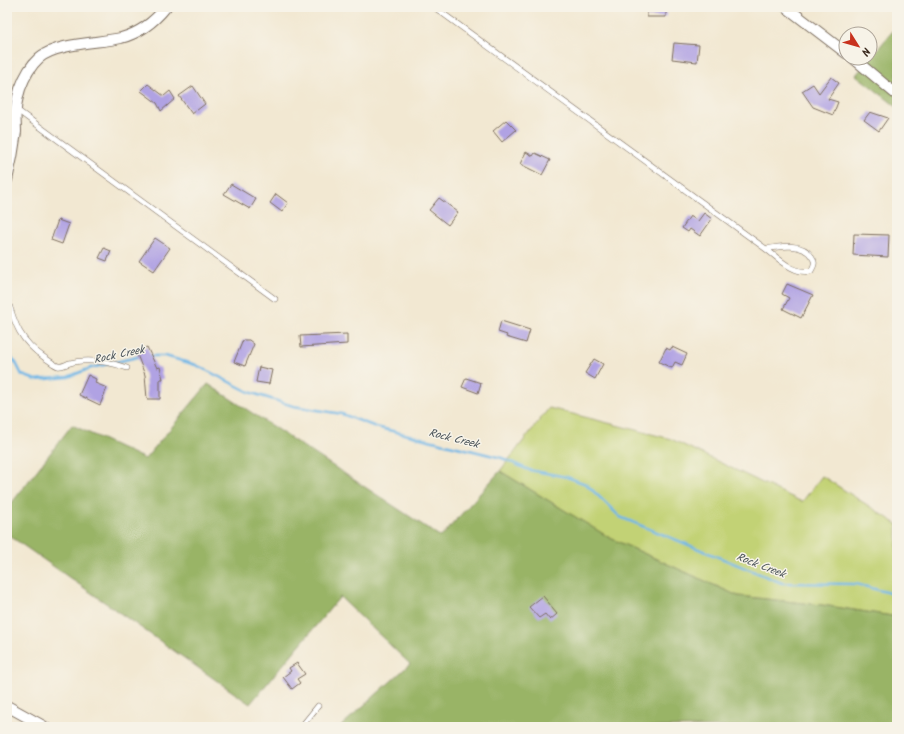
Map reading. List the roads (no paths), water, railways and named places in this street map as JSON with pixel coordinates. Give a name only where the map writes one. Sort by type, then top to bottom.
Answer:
[{"type":"street","points":[[7,180],[16,130],[16,109],[20,89],[30,68],[40,57],[53,50],[78,44],[122,38],[146,27],[158,17],[166,7]]},
{"type":"street","points":[[786,7],[838,47]]},
{"type":"street","points":[[863,66],[897,95]]},
{"type":"street","points":[[7,706],[45,727]]},
{"type":"lane","points":[[434,7],[786,264],[797,270],[805,272],[811,271],[814,265],[814,258],[809,252],[802,248],[779,247],[766,249]]},
{"type":"lane","points":[[16,109],[275,298]]},
{"type":"lane","points":[[7,298],[15,324],[26,342],[38,353],[54,364],[63,366],[69,363],[98,361],[127,368]]},
{"type":"lane","points":[[301,727],[318,706]]},
{"type":"waterway","name":"Rock Creek","points":[[7,352],[16,363],[22,375],[36,380],[68,377],[91,368],[108,364]]},
{"type":"waterway","name":"Rock Creek","points":[[112,363],[141,356]]},
{"type":"waterway","name":"Rock Creek","points":[[150,356],[165,356],[196,365],[249,392],[293,406],[342,414],[376,427],[502,458],[529,470],[567,477],[586,484],[620,517],[782,583],[856,584],[897,596]]}]
